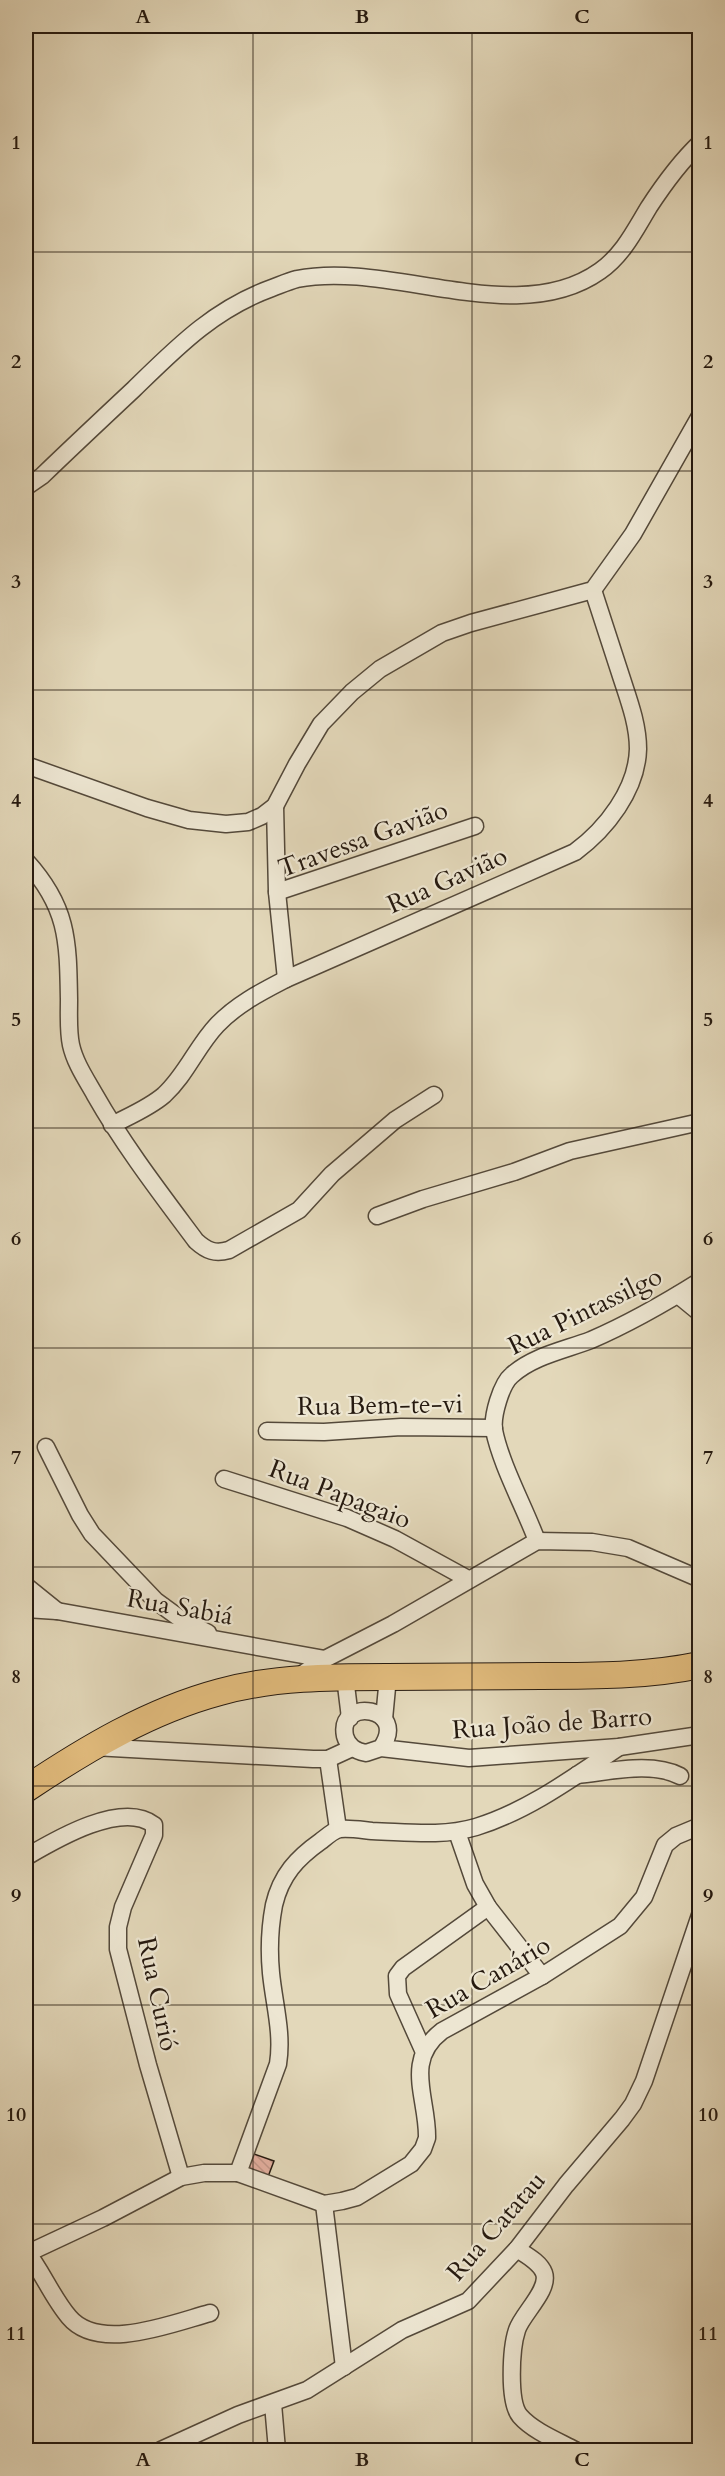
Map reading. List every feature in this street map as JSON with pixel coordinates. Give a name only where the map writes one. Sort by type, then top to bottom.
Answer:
[{"type":"main road","points":[[26,1789],[90,1747],[185,1702],[221,1691],[295,1679],[607,1676],[699,1665]]},
{"type":"street","points":[[26,487],[42,476],[188,336],[223,311],[297,279],[336,276],[478,293],[526,294],[568,288],[600,271],[626,246],[681,161],[699,143]]},
{"type":"street","points":[[26,765],[147,808],[189,820],[226,824],[248,822],[262,816],[275,806],[321,724],[352,692],[380,669],[442,633],[593,590],[633,534],[699,416]]},
{"type":"street","name":"Rua Gavião","points":[[112,1125],[162,1096],[175,1084],[216,1026],[240,1004],[286,979],[575,852],[592,839],[608,821],[634,773],[638,750],[634,716],[593,590]]},
{"type":"street","points":[[275,806],[277,892]]},
{"type":"street","name":"Travessa Gavião","points":[[286,979],[277,892],[475,826]]},
{"type":"street","points":[[26,861],[38,874],[58,905],[66,931],[71,1045],[78,1066],[112,1125],[196,1241],[209,1251],[219,1253],[229,1250],[299,1210],[332,1174],[395,1120],[434,1095]]},
{"type":"street","points":[[377,1216],[423,1199],[514,1172],[570,1151],[699,1122]]},
{"type":"street","name":"Rua Pintassilgo","points":[[537,1541],[509,1474],[494,1428],[502,1389],[509,1377],[520,1368],[591,1339],[678,1295],[699,1281]]},
{"type":"street","points":[[678,1295],[699,1313]]},
{"type":"street","name":"Rua Bem-te-vi","points":[[267,1431],[324,1432],[401,1427],[494,1428]]},
{"type":"street","points":[[46,1447],[80,1515],[99,1542],[156,1601],[182,1620],[222,1640]]},
{"type":"street","name":"Rua Papagaio","points":[[224,1479],[347,1518],[395,1539],[468,1579]]},
{"type":"street","points":[[295,1679],[325,1659],[393,1624],[537,1541],[592,1542],[628,1548],[699,1579]]},
{"type":"street","points":[[26,1586],[57,1611]]},
{"type":"street","name":"Rua Sabiá","points":[[26,1609],[57,1611],[325,1659]]},
{"type":"street","points":[[345,1677],[350,1718]]},
{"type":"street","points":[[381,1748],[387,1740],[388,1729],[384,1719],[388,1677]]},
{"type":"street","points":[[352,1748],[345,1733],[345,1725],[350,1718],[358,1712],[368,1710],[384,1719]]},
{"type":"street","name":"Rua João de Barro","points":[[90,1747],[328,1758],[352,1748],[366,1753],[381,1748],[469,1758],[618,1747],[699,1735]]},
{"type":"street","points":[[238,2173],[278,2064],[281,2047],[271,1962],[274,1906],[288,1869],[303,1853],[338,1829],[416,1834],[457,1832],[506,1815],[576,1775],[618,1747]]},
{"type":"street","points":[[328,1758],[338,1829]]},
{"type":"street","points":[[576,1775],[643,1769],[662,1770],[680,1776]]},
{"type":"street","name":"Rua Curió","points":[[26,1857],[84,1827],[115,1818],[145,1819],[154,1825],[154,1835],[123,1907],[118,1927],[118,1949],[148,2066],[181,2177]]},
{"type":"street","name":"Rua Canário","points":[[324,2204],[357,2197],[404,2169],[423,2149],[428,2125],[420,2079],[423,2050],[431,2040],[441,2031],[542,1976],[620,1926],[644,1897],[665,1845],[676,1836],[699,1826]]},
{"type":"street","points":[[457,1832],[475,1884],[488,1907],[542,1976]]},
{"type":"street","points":[[423,2050],[398,1994],[396,1976],[403,1968],[488,1907]]},
{"type":"street","name":"Rua Catatau","points":[[160,2451],[238,2415],[307,2390],[402,2330],[468,2301],[517,2248],[633,2104],[644,2081],[699,1915]]},
{"type":"street","points":[[210,2313],[120,2334],[93,2333],[79,2328],[69,2317],[26,2253],[103,2218],[181,2177],[204,2173],[238,2173],[324,2204],[344,2367]]},
{"type":"street","points":[[517,2248],[540,2266],[544,2279],[540,2293],[523,2316],[517,2330],[513,2371],[514,2405],[520,2416],[533,2426],[575,2451]]},
{"type":"street","points":[[273,2404],[277,2451]]},
{"type":"building","points":[[248,2152],[274,2161],[266,2182],[240,2173]]}]
